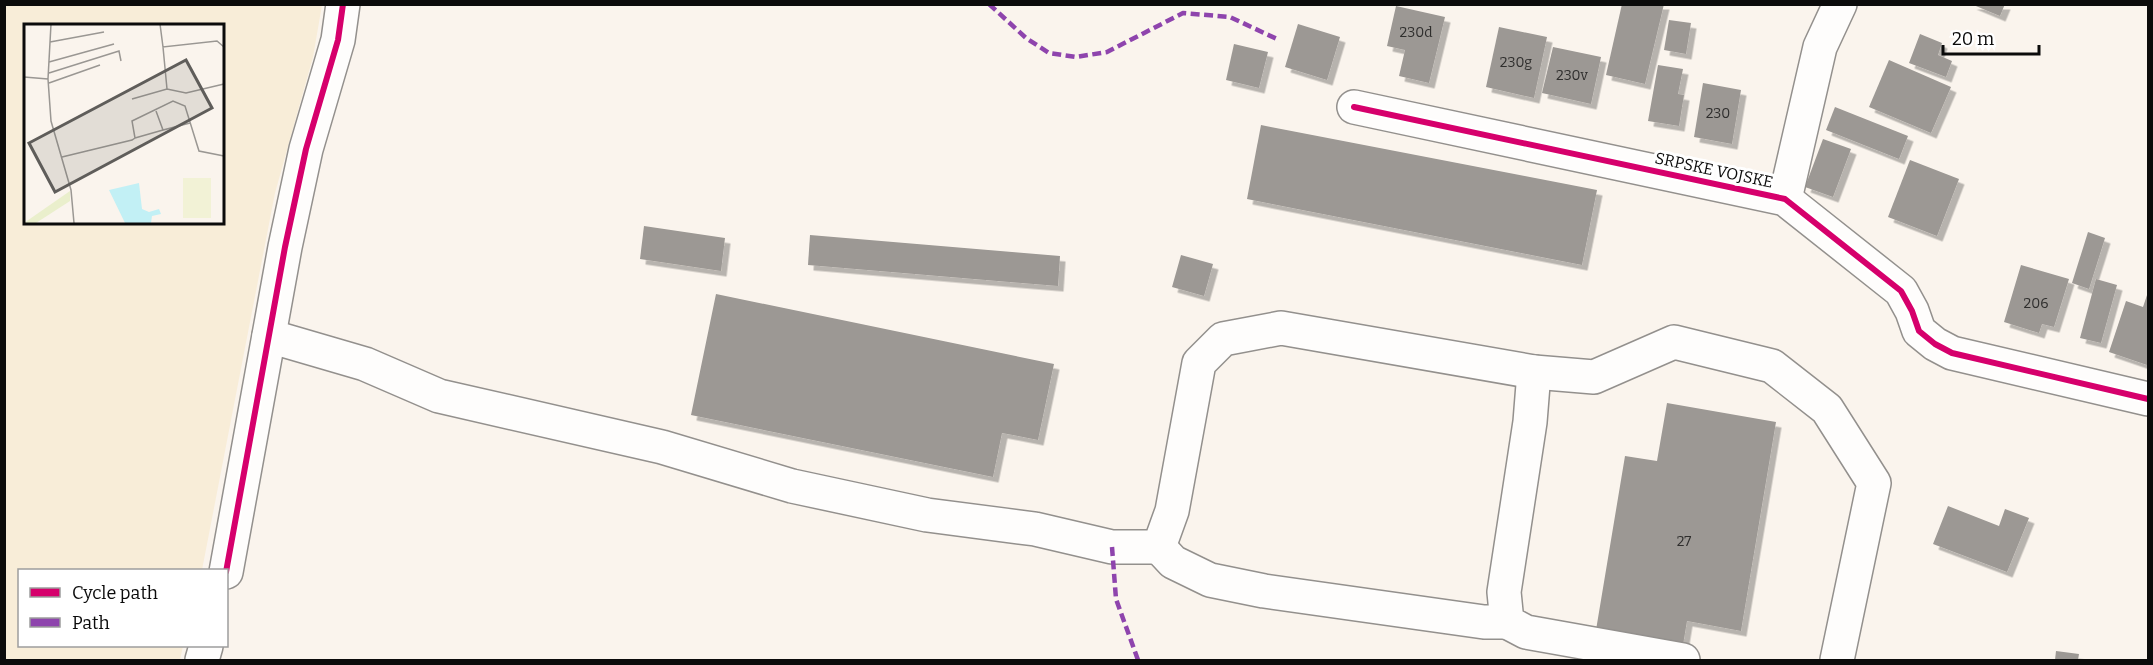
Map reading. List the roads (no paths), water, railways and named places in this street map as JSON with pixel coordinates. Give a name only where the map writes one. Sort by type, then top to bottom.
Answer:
[{"type":"street","points":[[227,569],[268,336],[306,149],[338,40],[343,4]]},
{"type":"street","name":"SRPSKE VOJSKE","points":[[1785,199],[1820,47],[1840,4]]},
{"type":"street","name":"SRPSKE VOJSKE","points":[[1354,107],[1785,199],[1900,291],[1912,311],[1919,331],[1935,344],[1952,353],[2148,399]]},
{"type":"street","points":[[1159,547],[1172,511],[1199,363],[1223,339],[1281,328],[1534,372],[1594,377],[1674,342],[1772,366],[1827,409],[1874,483],[1837,660]]},
{"type":"street","points":[[268,336],[365,364],[439,396],[662,447],[792,486],[927,516],[1035,529],[1112,547],[1159,547],[1173,562],[1210,580],[1264,591],[1485,622],[1507,621],[1526,632],[1683,660]]},
{"type":"street","points":[[1507,621],[1504,592],[1530,422],[1534,372]]}]
